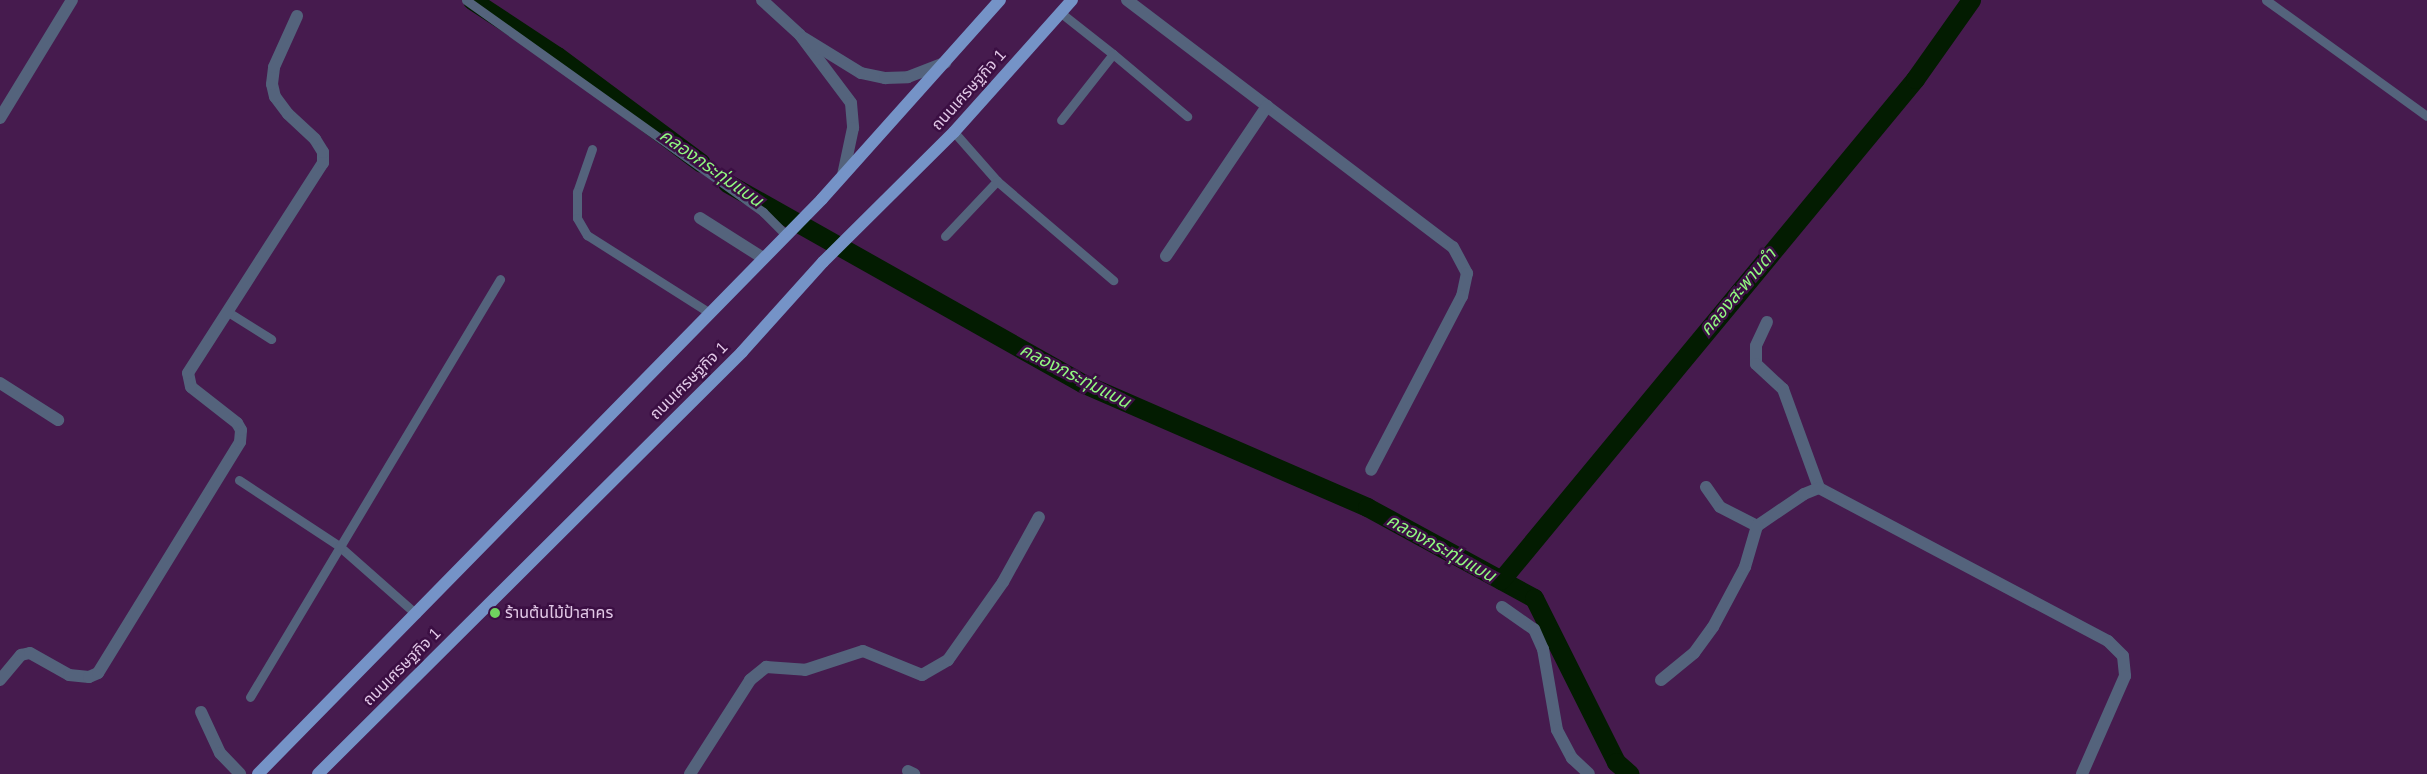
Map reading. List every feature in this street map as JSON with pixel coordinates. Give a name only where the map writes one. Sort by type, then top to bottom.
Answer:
[{"type":"main road","name":"ถนนเศรษฐกิจ 1","points":[[258,774],[822,199],[1000,0]]},
{"type":"main road","name":"ถนนเศรษฐกิจ 1","points":[[318,774],[736,358],[823,262],[954,132],[1072,0]]},
{"type":"street","points":[[0,118],[72,0]]},
{"type":"street","points":[[762,0],[800,35],[851,103],[853,128],[843,174]]},
{"type":"street","points":[[1127,0],[1453,247],[1467,273],[1462,296],[1370,470]]},
{"type":"street","points":[[0,680],[21,655],[30,653],[79,677],[98,673],[107,664],[240,442],[241,430],[237,423],[191,387],[187,380],[194,363],[323,162],[323,152],[315,139],[288,114],[275,97],[272,84],[274,67],[297,16]]},
{"type":"street","points":[[800,35],[861,73],[885,78],[908,77],[945,63]]},
{"type":"street","points":[[1166,256],[1267,106]]},
{"type":"street","points":[[700,218],[763,258]]},
{"type":"street","points":[[1767,322],[1756,346],[1756,364],[1783,389],[1819,488],[2108,642],[2123,656],[2125,676],[2082,774]]},
{"type":"street","points":[[0,383],[58,420]]},
{"type":"street","points":[[1706,487],[1720,507],[1757,526]]},
{"type":"street","points":[[1661,680],[1694,653],[1713,626],[1745,567],[1757,526],[1804,494],[1819,488]]},
{"type":"street","points":[[690,774],[750,680],[766,667],[805,670],[863,651],[922,675],[948,660],[1003,582],[1039,517]]},
{"type":"street","points":[[1502,607],[1534,629],[1543,649],[1557,730],[1572,758],[1589,774]]},
{"type":"street","points":[[201,712],[220,752],[240,774]]},
{"type":"lane","points":[[466,0],[763,212],[788,232]]},
{"type":"lane","points":[[2266,0],[2427,116]]},
{"type":"lane","points":[[1061,13],[1187,116]]},
{"type":"lane","points":[[1061,120],[1113,54]]},
{"type":"lane","points":[[954,132],[997,181],[1112,280]]},
{"type":"lane","points":[[592,149],[577,192],[577,218],[587,235],[710,313]]},
{"type":"lane","points":[[945,236],[997,181]]},
{"type":"lane","points":[[250,697],[296,625],[339,546],[500,279]]},
{"type":"lane","points":[[228,312],[271,339]]},
{"type":"lane","points":[[239,480],[339,546],[416,614]]},
{"type":"waterway","name":"คลองกระทุ่มแบน","points":[[472,0],[557,56],[701,163]]},
{"type":"waterway","name":"คลองสะพานดำ","points":[[1501,580],[1915,79],[1971,0]]},
{"type":"waterway","name":"คลองกระทุ่มแบน","points":[[727,183],[1082,383],[1367,507],[1534,598],[1616,762],[1630,774]]},
{"type":"place","name":"ร้านต้นไม้ป้าสาคร","points":[[495,613]]}]
